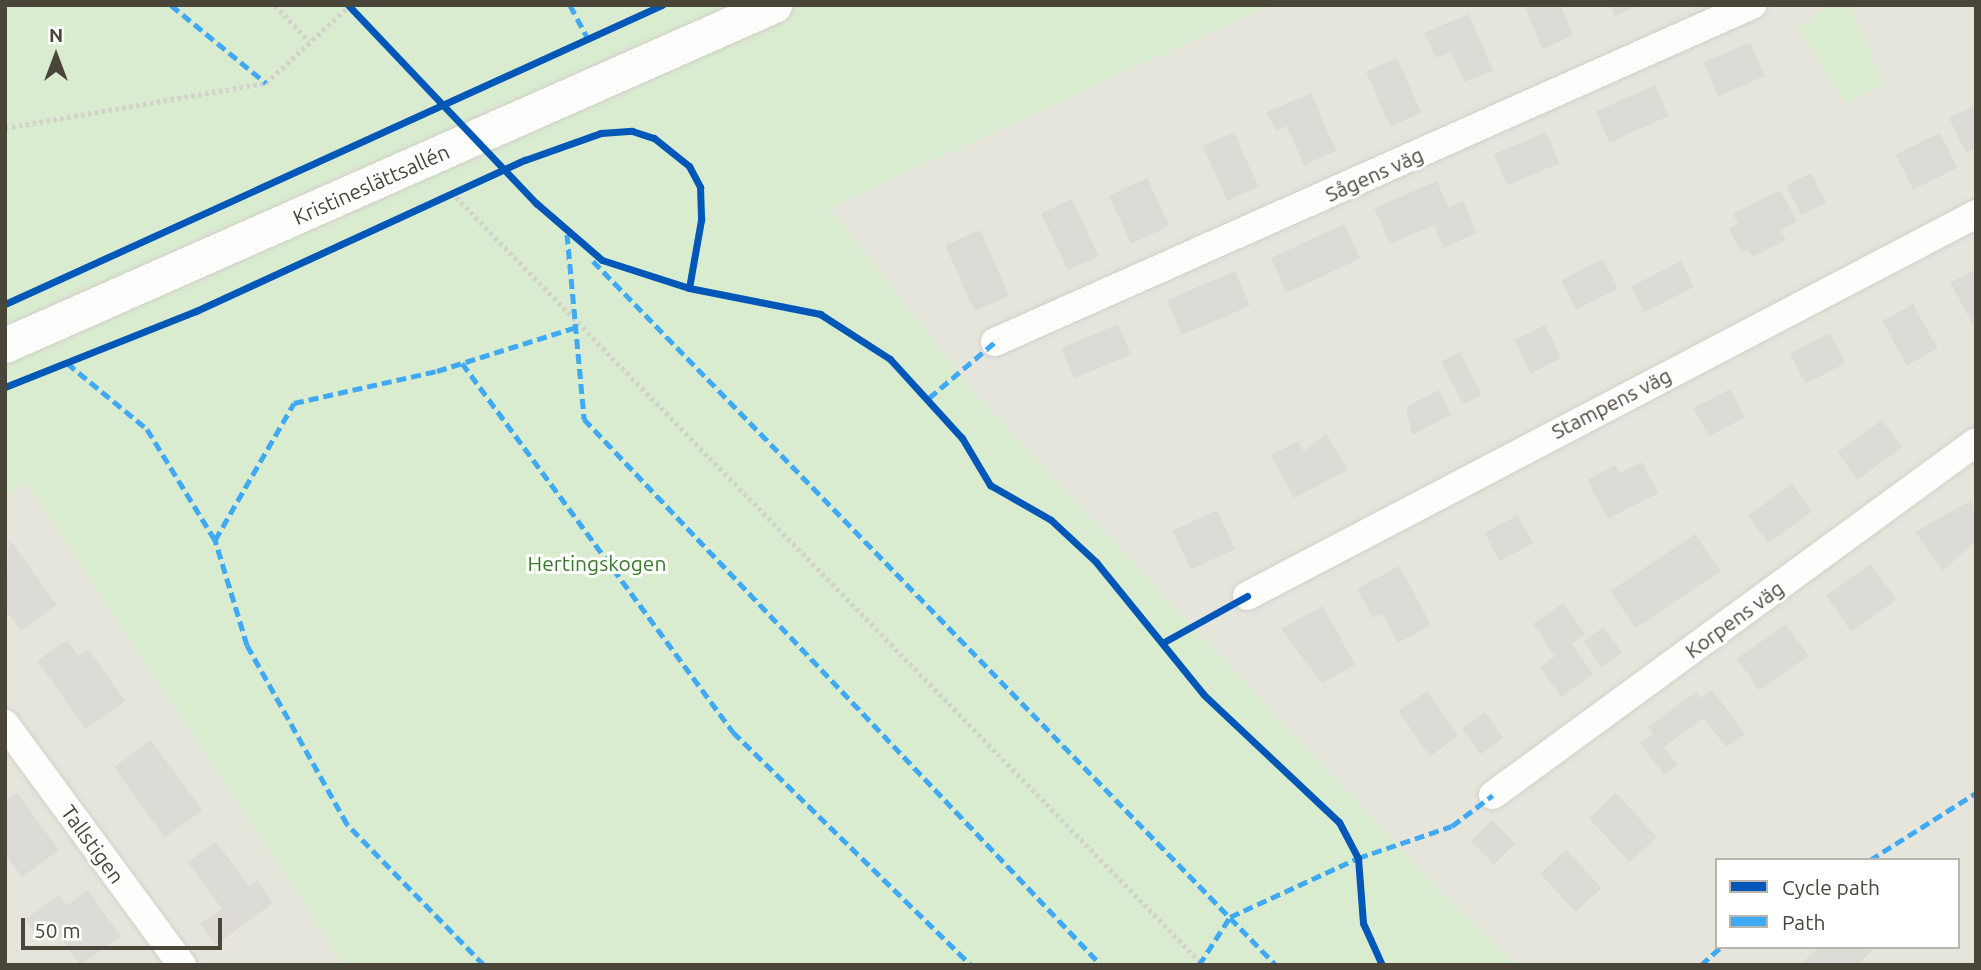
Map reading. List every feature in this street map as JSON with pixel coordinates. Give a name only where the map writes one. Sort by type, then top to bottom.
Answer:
[{"type":"street","name":"Kristineslättsallén","points":[[5,345],[774,5]]},
{"type":"street","name":"Sågens väg","points":[[996,342],[1752,5]]},
{"type":"street","name":"Stampens väg","points":[[1247,596],[1976,214]]},
{"type":"street","name":"Korpens väg","points":[[1493,795],[1976,442]]},
{"type":"street","name":"Tallstigen","points":[[5,724],[182,965]]},
{"type":"path","points":[[275,5],[309,41]]},
{"type":"path","points":[[5,128],[266,83],[349,6]]},
{"type":"path","points":[[456,197],[1203,965]]},
{"type":"shaded area","points":[[1270,5],[1976,5],[1976,965],[1518,965],[1447,898],[978,397],[830,208]]},
{"type":"shaded area","points":[[28,484],[344,965],[5,965],[5,494]]},
{"type":"green space","name":"Hertingskogen","points":[[5,5],[1270,5],[830,208],[978,397],[1447,898],[1518,965],[344,965],[28,484],[5,494]]},
{"type":"green space","points":[[1832,5],[1850,5],[1884,85],[1846,104],[1799,27]]},
{"type":"building","points":[[1524,5],[1560,5],[1573,35],[1543,49]]},
{"type":"building","points":[[1610,5],[1638,5],[1615,16]]},
{"type":"building","points":[[1469,14],[1493,71],[1464,82],[1451,52],[1436,58],[1424,33]]},
{"type":"building","points":[[1750,42],[1765,76],[1718,97],[1703,63]]},
{"type":"building","points":[[1397,58],[1421,113],[1390,127],[1366,72]]},
{"type":"building","points":[[1655,85],[1669,116],[1609,142],[1596,111]]},
{"type":"building","points":[[1311,93],[1336,151],[1304,165],[1287,126],[1276,131],[1267,112]]},
{"type":"building","points":[[1976,105],[1976,148],[1966,153],[1949,118]]},
{"type":"building","points":[[1234,132],[1258,187],[1227,201],[1203,146]]},
{"type":"building","points":[[1546,132],[1559,163],[1507,186],[1494,154]]},
{"type":"building","points":[[1940,133],[1957,168],[1913,190],[1896,154]]},
{"type":"building","points":[[1811,173],[1826,202],[1801,215],[1786,186]]},
{"type":"building","points":[[1147,178],[1169,226],[1131,244],[1109,196]]},
{"type":"building","points":[[1437,181],[1448,208],[1464,201],[1477,233],[1443,248],[1434,225],[1390,244],[1374,208]]},
{"type":"building","points":[[1780,190],[1797,221],[1780,230],[1786,240],[1752,257],[1748,249],[1742,252],[1729,229],[1738,224],[1733,214]]},
{"type":"building","points":[[1072,199],[1099,256],[1068,270],[1041,213]]},
{"type":"building","points":[[1344,224],[1360,258],[1287,293],[1271,258]]},
{"type":"building","points":[[980,230],[1009,296],[975,311],[945,245]]},
{"type":"building","points":[[1603,259],[1618,288],[1576,310],[1561,280]]},
{"type":"building","points":[[1681,261],[1694,287],[1644,312],[1631,286]]},
{"type":"building","points":[[1976,269],[1976,330],[1950,283]]},
{"type":"building","points":[[1235,271],[1250,306],[1182,335],[1167,300]]},
{"type":"building","points":[[1913,304],[1938,349],[1907,366],[1882,321]]},
{"type":"building","points":[[1118,324],[1131,354],[1074,379],[1061,348]]},
{"type":"building","points":[[1545,325],[1561,358],[1531,373],[1514,340]]},
{"type":"building","points":[[1830,333],[1845,363],[1805,384],[1790,353]]},
{"type":"building","points":[[1460,352],[1482,395],[1463,404],[1441,362]]},
{"type":"building","points":[[1730,389],[1745,417],[1709,437],[1694,408]]},
{"type":"building","points":[[1439,390],[1451,415],[1412,435],[1406,407]]},
{"type":"building","points":[[1882,420],[1902,448],[1857,480],[1838,452]]},
{"type":"building","points":[[1326,433],[1348,470],[1294,498],[1271,455],[1298,441],[1304,452]]},
{"type":"building","points":[[1642,462],[1658,493],[1608,519],[1587,480],[1615,465],[1620,473]]},
{"type":"building","points":[[1792,484],[1812,512],[1768,543],[1748,516]]},
{"type":"building","points":[[1972,500],[1976,540],[1943,571],[1915,532]]},
{"type":"building","points":[[1217,510],[1235,549],[1191,570],[1173,531]]},
{"type":"building","points":[[1518,515],[1533,543],[1499,561],[1484,533]]},
{"type":"building","points":[[1695,534],[1720,571],[1636,628],[1610,591]]},
{"type":"building","points":[[9,539],[57,605],[21,631],[5,609]]},
{"type":"building","points":[[1871,564],[1896,600],[1851,632],[1826,596]]},
{"type":"building","points":[[1399,566],[1431,625],[1398,643],[1382,613],[1373,618],[1357,589]]},
{"type":"building","points":[[1563,603],[1585,634],[1572,644],[1593,674],[1561,697],[1540,667],[1555,656],[1533,624]]},
{"type":"building","points":[[1323,606],[1355,665],[1322,683],[1281,629]]},
{"type":"building","points":[[1786,624],[1808,656],[1759,690],[1737,658]]},
{"type":"building","points":[[1604,627],[1622,653],[1602,668],[1584,641]]},
{"type":"building","points":[[67,640],[78,656],[88,649],[125,701],[86,729],[37,661]]},
{"type":"building","points":[[1712,690],[1745,734],[1726,747],[1704,718],[1664,747],[1677,765],[1664,775],[1640,743],[1653,734],[1648,727],[1696,692],[1701,698]]},
{"type":"building","points":[[1427,691],[1459,736],[1430,756],[1398,711]]},
{"type":"building","points":[[1485,712],[1503,738],[1480,754],[1462,728]]},
{"type":"building","points":[[151,740],[202,810],[165,837],[114,767]]},
{"type":"building","points":[[17,793],[59,850],[22,877],[5,854],[5,801]]},
{"type":"building","points":[[1616,793],[1657,837],[1630,862],[1589,818]]},
{"type":"building","points":[[1492,820],[1515,843],[1494,865],[1471,841]]},
{"type":"building","points":[[216,842],[249,886],[257,880],[273,903],[216,945],[200,924],[222,909],[188,862]]},
{"type":"building","points":[[1566,850],[1601,888],[1576,912],[1540,874]]},
{"type":"building","points":[[88,890],[121,937],[80,965],[56,931],[40,941],[25,919],[59,895],[66,906]]},
{"type":"building","points":[[1817,949],[1874,949],[1857,965],[1800,965]]},
{"type":"marked path","points":[[171,5],[266,83]]},
{"type":"marked path","points":[[570,5],[588,39]]},
{"type":"marked path","points":[[567,234],[584,419],[1101,965]]},
{"type":"marked path","points":[[593,261],[1276,965]]},
{"type":"marked path","points":[[484,965],[347,824],[247,645],[215,540],[294,403],[437,371],[580,326]]},
{"type":"marked path","points":[[929,398],[995,342]]},
{"type":"marked path","points":[[67,363],[147,429],[215,540]]},
{"type":"marked path","points":[[462,363],[733,732],[971,965]]},
{"type":"marked path","points":[[1873,858],[1976,793]]},
{"type":"marked path","points":[[1199,965],[1230,917],[1358,858],[1452,826],[1493,795]]},
{"type":"marked path","points":[[1701,965],[1719,949]]},
{"type":"cycle path","points":[[348,5],[536,203],[602,260],[689,288],[820,314],[890,359],[962,438],[990,485],[1051,520],[1096,562],[1204,695],[1339,822],[1358,858],[1363,923],[1382,965]]},
{"type":"cycle path","points":[[5,304],[662,5]]},
{"type":"cycle path","points":[[5,387],[196,311],[525,160],[601,133],[632,131],[654,138],[689,166],[700,187],[701,220],[689,288]]},
{"type":"cycle path","points":[[1164,642],[1247,596]]}]
